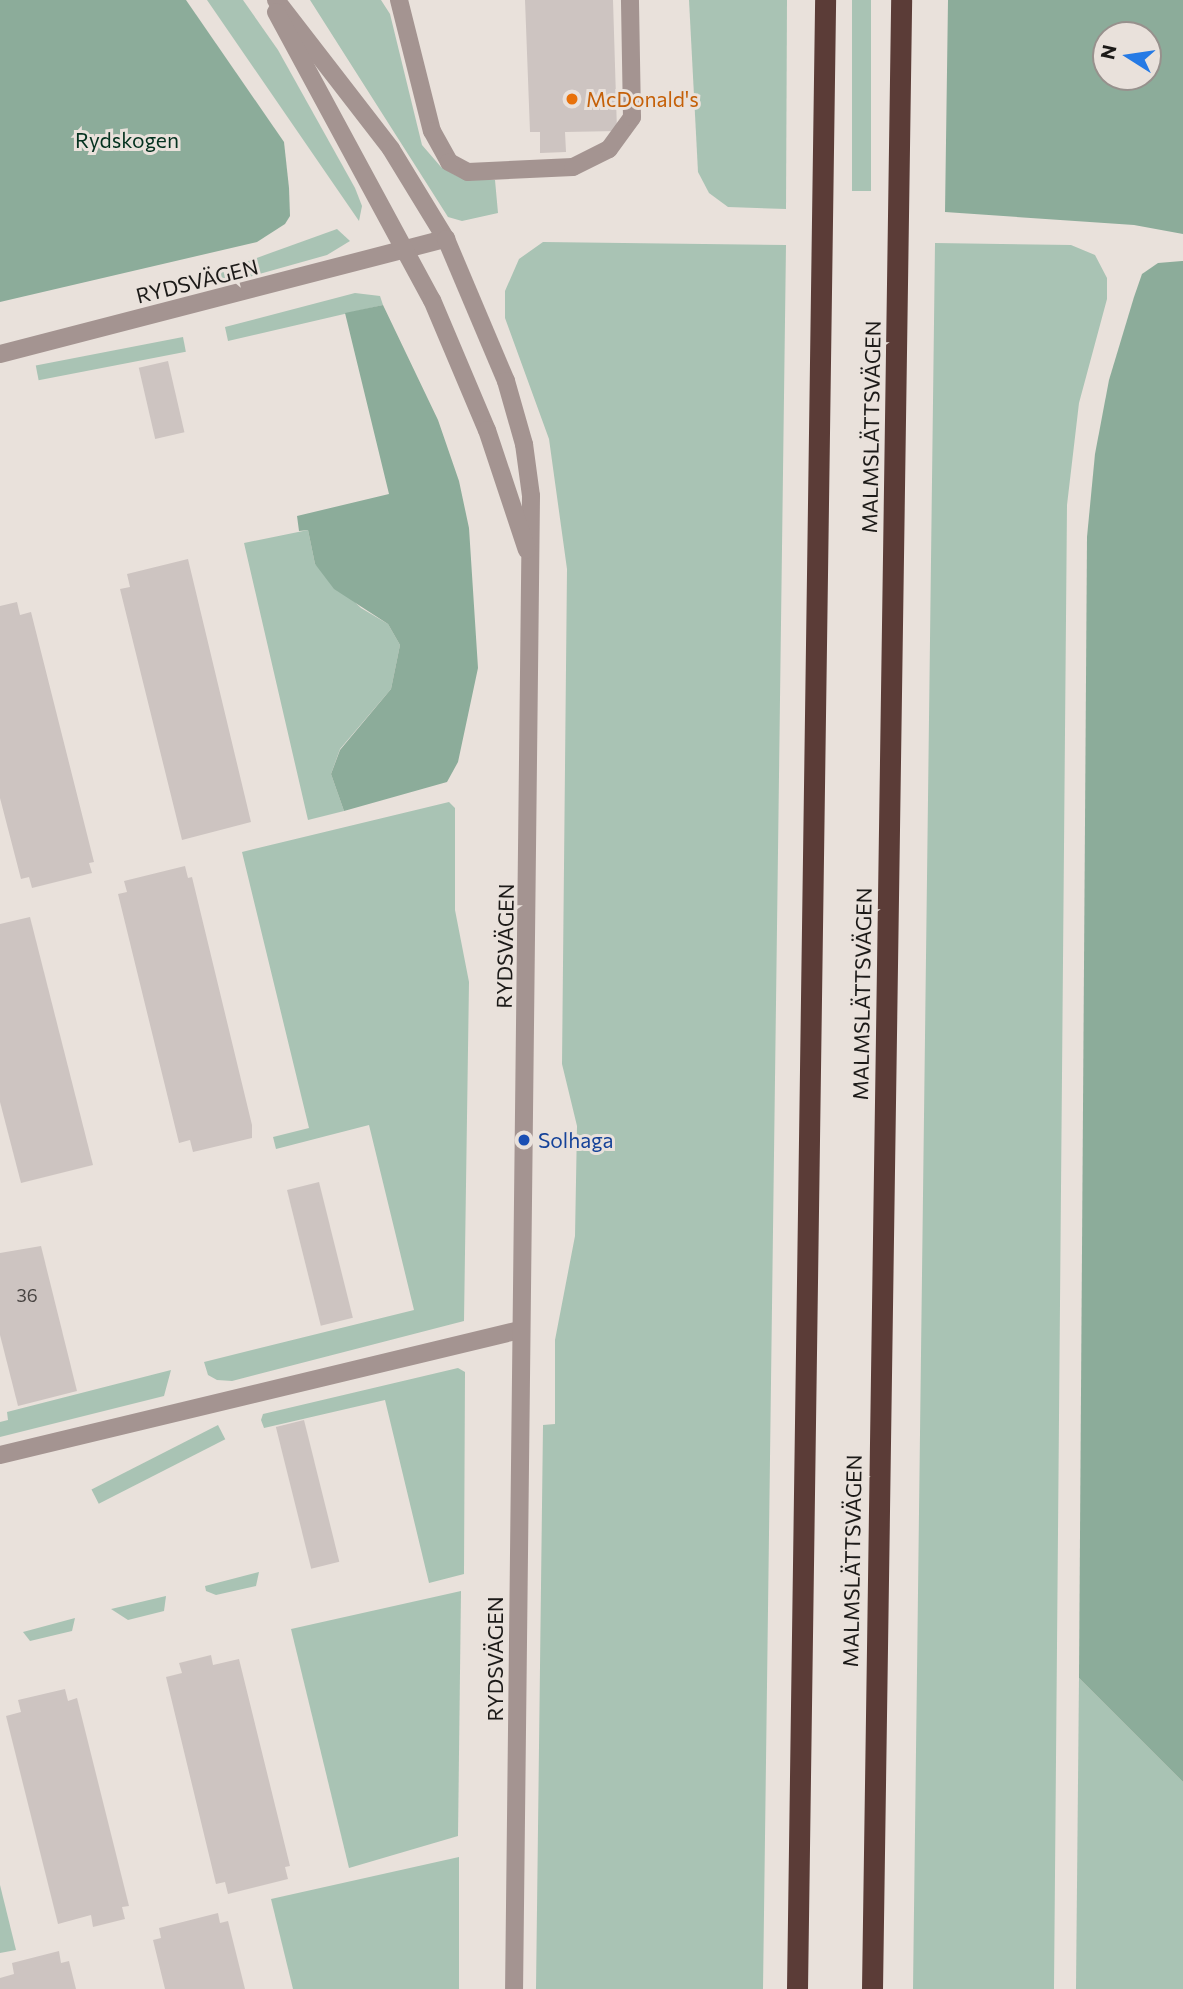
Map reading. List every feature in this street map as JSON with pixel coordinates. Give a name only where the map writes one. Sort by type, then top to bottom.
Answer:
[{"type":"highway","points":[[797,1989],[825,0]]},
{"type":"highway","name":"MALMSLÄTTSVÄGEN","points":[[872,1989],[901,0]]},
{"type":"street","name":"RYDSVÄGEN","points":[[270,0],[461,365],[532,562]]},
{"type":"street","name":"RYDSVÄGEN","points":[[276,0],[391,149],[446,239],[502,369],[524,444],[531,496],[514,1989]]},
{"type":"street","points":[[398,0],[432,131],[449,162],[468,172],[573,167],[608,149],[632,117],[630,0]]},
{"type":"street","name":"RYDSVÄGEN","points":[[0,354],[404,252],[446,239]]},
{"type":"street","points":[[0,1455],[520,1330]]},
{"type":"green space","name":"Rydskogen","points":[[0,0],[186,0],[284,142],[290,216],[285,224],[257,242],[0,302]]},
{"type":"green space","points":[[207,0],[243,0],[278,50],[355,188],[362,206],[359,221]]},
{"type":"green space","points":[[310,0],[381,0],[390,14],[422,145],[441,167],[457,176],[495,180],[498,213],[462,221],[448,217]]},
{"type":"green space","points":[[689,0],[787,0],[786,209],[728,207],[709,193],[698,172]]},
{"type":"green space","points":[[852,0],[871,0],[871,191],[852,191]]},
{"type":"green space","points":[[948,0],[1183,0],[1183,234],[1134,225],[945,212]]},
{"type":"green space","points":[[337,229],[350,241],[327,255],[220,285],[201,278]]},
{"type":"green space","points":[[543,242],[786,245],[763,1989],[536,1989],[543,1425],[555,1424],[555,1340],[575,1236],[577,1126],[562,1064],[567,569],[549,439],[505,318],[505,291],[519,259]]},
{"type":"green space","points":[[935,243],[1071,245],[1095,255],[1107,278],[1107,299],[1079,403],[1067,505],[1054,1989],[913,1989]]},
{"type":"green space","points":[[1183,261],[1183,1782],[1079,1678],[1087,537],[1095,454],[1109,380],[1142,274],[1158,263]]},
{"type":"green space","points":[[355,293],[380,296],[383,305],[228,341],[225,327]]},
{"type":"green space","points":[[383,305],[438,420],[459,481],[469,528],[478,668],[458,762],[447,782],[344,811],[331,774],[340,750],[391,689],[400,645],[388,624],[334,589],[315,564],[308,530],[299,531],[297,516],[389,494],[345,313]]},
{"type":"green space","points":[[183,337],[186,352],[39,380],[36,366]]},
{"type":"green space","points":[[308,530],[315,564],[361,608],[388,624],[400,645],[391,689],[340,749],[331,774],[344,811],[308,820],[244,543]]},
{"type":"green space","points":[[449,802],[455,808],[455,910],[469,982],[464,1321],[232,1381],[217,1380],[208,1375],[204,1362],[414,1310],[369,1125],[276,1149],[273,1137],[309,1128],[242,852]]},
{"type":"green space","points":[[458,1368],[465,1372],[464,1574],[429,1583],[385,1400],[264,1428],[261,1420],[263,1414]]},
{"type":"green space","points":[[171,1370],[164,1396],[0,1437],[0,1422],[8,1420],[7,1412]]},
{"type":"green space","points":[[218,1425],[225,1439],[99,1504],[91,1489]]},
{"type":"green space","points":[[259,1572],[256,1586],[216,1595],[206,1591],[205,1586]]},
{"type":"green space","points":[[461,1591],[458,1836],[349,1868],[291,1629]]},
{"type":"green space","points":[[166,1596],[164,1611],[128,1620],[111,1609]]},
{"type":"green space","points":[[75,1618],[72,1631],[30,1641],[23,1632]]},
{"type":"green space","points":[[1079,1678],[1183,1782],[1183,1989],[1076,1989]]},
{"type":"green space","points":[[459,1857],[459,1989],[293,1989],[271,1899]]},
{"type":"green space","points":[[0,1885],[16,1950],[0,1953]]},
{"type":"building","name":"McDonald's","points":[[525,0],[613,0],[617,131],[565,132],[566,152],[540,153],[540,132],[530,132]]},
{"type":"building","points":[[168,361],[184,432],[155,439],[139,368]]},
{"type":"building","points":[[188,559],[251,822],[182,840],[120,589],[130,587],[127,574]]},
{"type":"building","points":[[17,602],[20,615],[31,612],[94,862],[89,863],[92,873],[32,888],[29,877],[21,879],[0,798],[0,606]]},
{"type":"building","points":[[185,866],[188,878],[192,877],[252,1125],[252,1138],[193,1152],[190,1140],[179,1143],[118,894],[127,892],[124,881]]},
{"type":"building","points":[[30,917],[93,1165],[21,1183],[0,1102],[0,924]]},
{"type":"building","points":[[319,1182],[353,1318],[321,1326],[287,1190]]},
{"type":"building","points":[[41,1246],[77,1391],[18,1406],[0,1335],[0,1253]]},
{"type":"building","points":[[304,1420],[339,1562],[311,1569],[276,1427]]},
{"type":"building","points":[[211,1655],[213,1665],[239,1659],[290,1866],[285,1867],[288,1879],[228,1894],[225,1882],[216,1884],[166,1677],[182,1673],[179,1663]]},
{"type":"building","points":[[65,1689],[68,1701],[77,1698],[129,1906],[122,1907],[125,1919],[93,1927],[91,1915],[58,1924],[6,1716],[21,1712],[18,1700]]},
{"type":"building","points":[[218,1913],[220,1923],[228,1921],[245,1989],[165,1989],[153,1940],[161,1938],[159,1928]]},
{"type":"building","points":[[59,1951],[61,1963],[69,1961],[76,1989],[0,1989],[0,1978],[14,1974],[12,1963]]},
{"type":"place","name":"McDonald's","points":[[572,99]]},
{"type":"place","name":"Solhaga","points":[[524,1140]]}]
